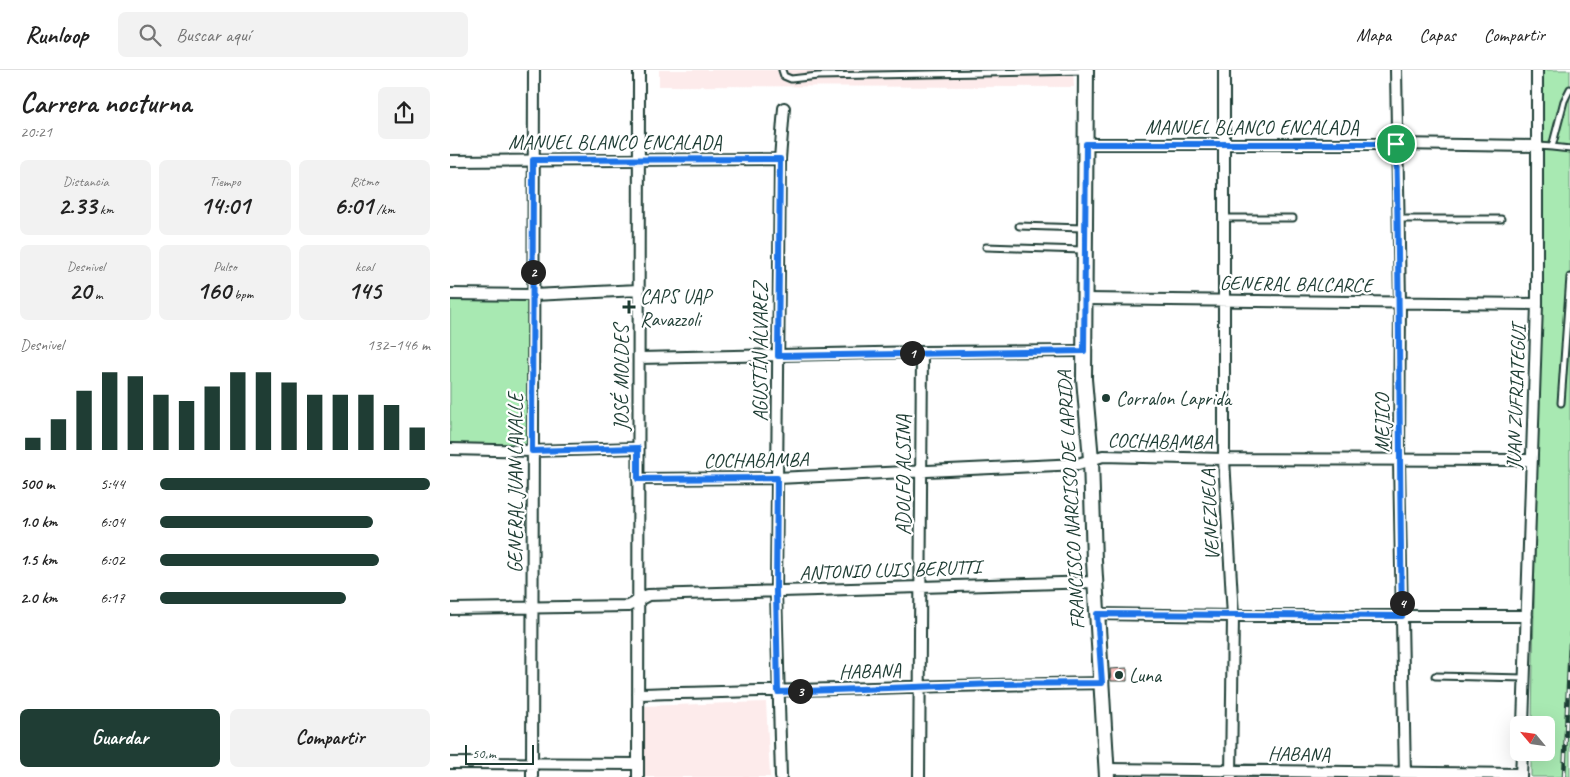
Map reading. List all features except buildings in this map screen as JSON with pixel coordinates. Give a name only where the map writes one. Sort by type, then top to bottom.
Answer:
[{"type":"main road","name":"FRANCISCO NARCISO DE LAPRIDA","points":[[1086,70],[1084,379],[1091,459],[1095,582],[1106,773]]},
{"type":"street","name":"GENERAL JUAN LAVALLE","points":[[532,777],[534,70]]},
{"type":"street","name":"JOSÉ MOLDES","points":[[638,777],[639,70]]},
{"type":"street","name":"VENEZUELA","points":[[1224,70],[1224,459],[1233,616],[1230,774]]},
{"type":"street","name":"MEJICO","points":[[1396,70],[1400,302],[1399,460],[1405,775]]},
{"type":"street","name":"JUAN ZUFRIATEGUI","points":[[1523,716],[1537,304],[1537,70]]},
{"type":"street","name":"AGUSTÍN ÁLVAREZ","points":[[780,777],[776,591],[780,159],[784,108]]},
{"type":"street","name":"MANUEL BLANCO ENCALADA","points":[[1086,144],[1538,146]]},
{"type":"street","name":"MANUEL BLANCO ENCALADA","points":[[450,161],[780,159]]},
{"type":"street","points":[[450,294],[533,294],[638,290]]},
{"type":"street","name":"GENERAL BALCARCE","points":[[1085,299],[1537,304]]},
{"type":"street","points":[[638,358],[922,352],[1084,351]]},
{"type":"street","name":"ADOLFO ALSINA","points":[[919,777],[922,352]]},
{"type":"street","points":[[450,449],[532,451],[638,448]]},
{"type":"street","name":"COCHABAMBA","points":[[638,479],[777,478],[1078,464],[1102,456],[1224,459],[1532,460]]},
{"type":"street","name":"ANTONIO LUIS BERUTTI","points":[[450,609],[628,606],[648,595],[1095,582]]},
{"type":"street","points":[[1097,614],[1527,616]]},
{"type":"street","name":"HABANA","points":[[638,694],[1102,683]]},
{"type":"street","points":[[1521,776],[1522,761]]},
{"type":"street","points":[[450,763],[638,764]]},
{"type":"street","name":"HABANA","points":[[1106,773],[1521,776]]},
{"type":"lane","points":[[782,70],[784,76],[791,80],[819,73],[1086,70]]},
{"type":"lane","points":[[1552,147],[1564,101],[1570,89]]},
{"type":"lane","points":[[1538,146],[1570,149]]},
{"type":"lane","points":[[1224,218],[1293,218]]},
{"type":"lane","points":[[1398,219],[1501,219]]},
{"type":"lane","points":[[1019,226],[1086,228]]},
{"type":"lane","points":[[986,247],[1086,250]]},
{"type":"lane","points":[[1561,403],[1570,277]]},
{"type":"lane","points":[[1435,676],[1525,678]]},
{"type":"shaded area","points":[[659,70],[1073,70],[1074,87],[659,86]]},
{"type":"shaded area","points":[[766,702],[770,777],[641,777],[641,706]]},
{"type":"green space","points":[[1543,70],[1570,70],[1570,777],[1531,777],[1531,761],[1555,761],[1555,716],[1532,716]]},
{"type":"green space","points":[[450,297],[531,298],[528,447],[450,445]]},
{"type":"railway","points":[[1564,777],[1570,644]]},
{"type":"place","name":"CAPS UAP Ravazzoli","points":[[629,307]]},
{"type":"place","name":"Corralon Laprida","points":[[1106,398]]},
{"type":"place","name":"Luna","points":[[1119,675]]},
{"type":"route","points":[[1086,144],[1396,144],[1400,302],[1399,460],[1402,616],[1097,614],[1102,683],[996,684],[778,692],[776,591],[777,478],[638,479],[638,448],[532,451],[533,160],[780,159],[778,356],[922,352],[1084,351],[1086,144]]}]
